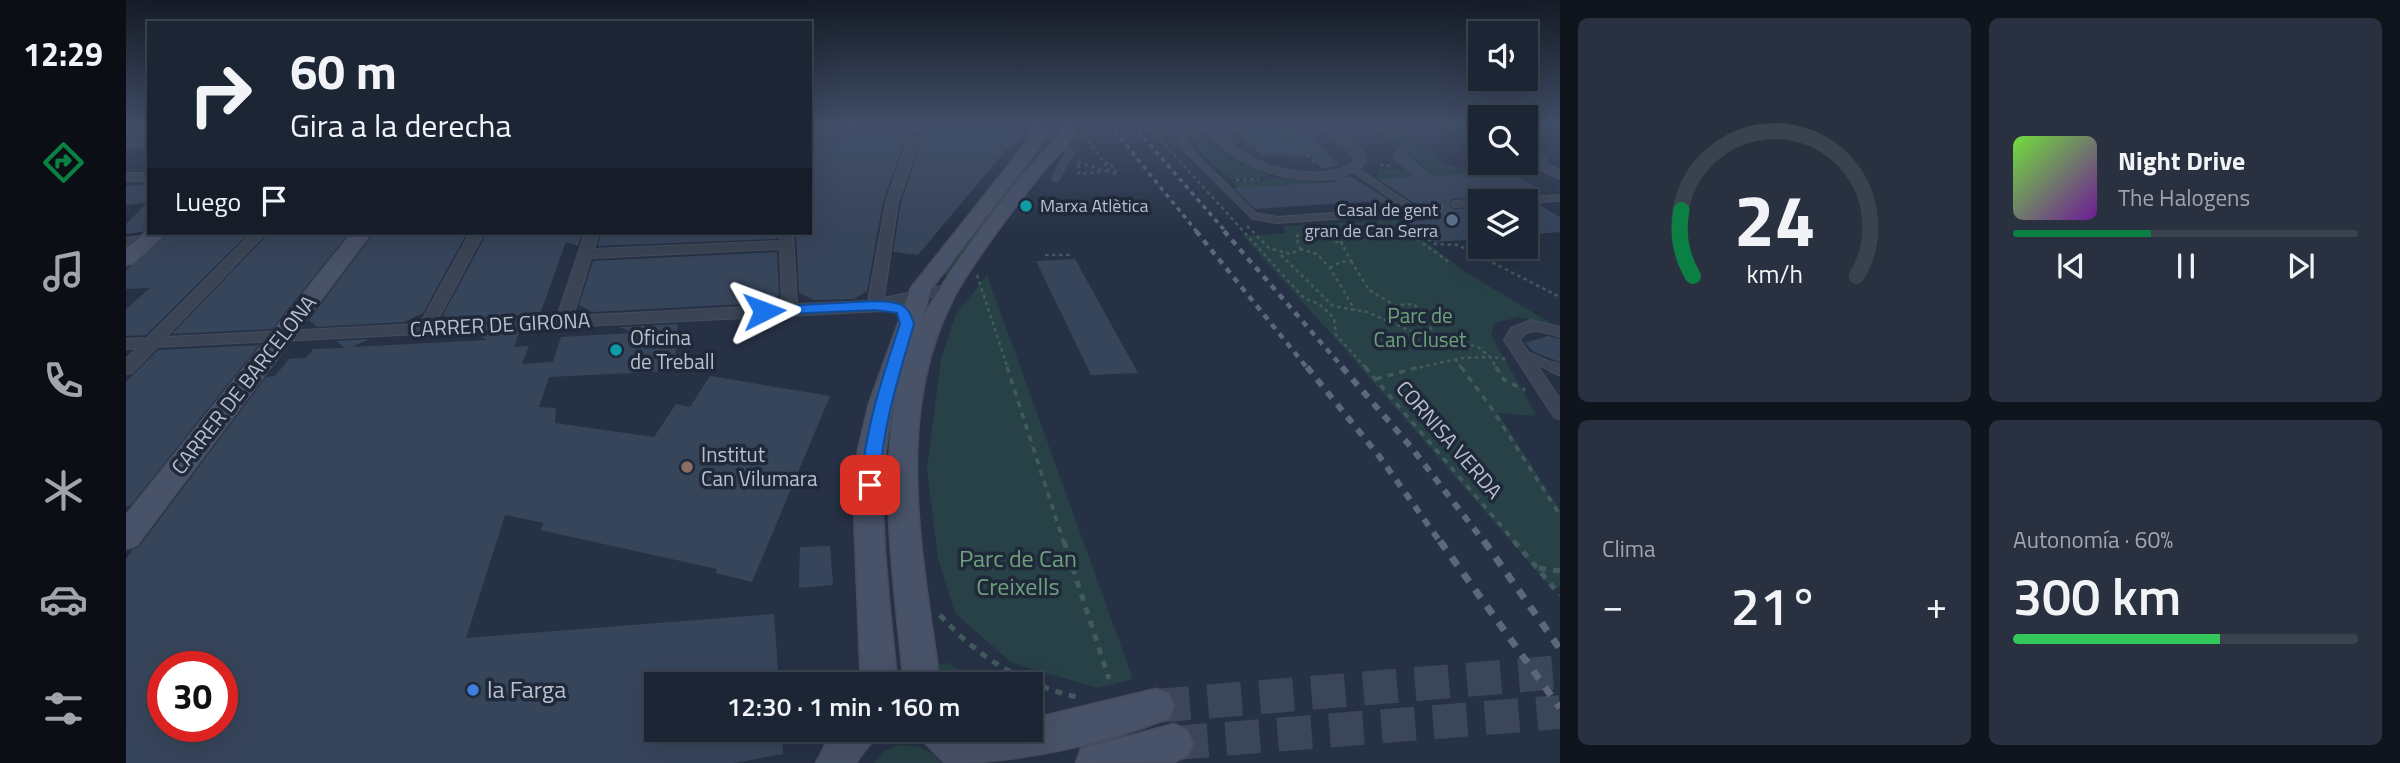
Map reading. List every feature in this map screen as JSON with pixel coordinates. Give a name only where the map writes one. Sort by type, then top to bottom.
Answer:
[{"type":"street","points":[[875,305],[892,202],[908,160]]},
{"type":"street","points":[[878,672],[869,511],[872,450],[882,404],[920,288],[1021,160]]},
{"type":"street","points":[[921,672],[905,542],[902,448],[906,409],[920,351],[950,288],[1038,166],[1047,160]]},
{"type":"street","points":[[1250,160],[1284,171],[1317,175],[1337,174],[1354,169],[1360,160]]},
{"type":"street","points":[[1538,164],[1560,175]]},
{"type":"street","points":[[126,177],[147,177]]},
{"type":"street","points":[[1400,201],[1435,207]]},
{"type":"street","points":[[126,369],[257,235]]},
{"type":"street","name":"CARRER DE BARCELONA","points":[[130,527],[360,235]]},
{"type":"street","points":[[425,328],[476,235]]},
{"type":"street","points":[[564,321],[591,235]]},
{"type":"street","points":[[126,242],[153,236]]},
{"type":"street","points":[[126,259],[153,236]]},
{"type":"street","points":[[585,254],[787,239],[790,310]]},
{"type":"street","name":"CARRER DE GIRONA","points":[[126,344],[875,305],[917,298],[950,288]]},
{"type":"street","name":"CARRER DE GIRONA","points":[[875,305],[899,308],[903,311],[907,324]]},
{"type":"street","points":[[1560,332],[1531,326],[1517,331],[1512,340],[1515,356],[1560,413]]},
{"type":"street","points":[[955,747],[1050,734],[1156,706]]},
{"type":"street","points":[[835,763],[847,742]]},
{"type":"street","points":[[1107,762],[1174,743]]},
{"type":"lane","points":[[1056,178],[1067,160]]},
{"type":"lane","points":[[1198,160],[1254,216],[1277,220],[1389,212]]},
{"type":"lane","points":[[1354,169],[1400,201]]},
{"type":"lane","points":[[1538,199],[1560,198]]},
{"type":"lane","points":[[1455,204],[1468,203]]},
{"type":"lane","points":[[1515,356],[1560,370]]},
{"type":"path","points":[[1102,160],[1104,163],[1109,169],[1106,171],[1103,174],[1079,174],[1078,162],[1106,171],[1114,174],[1116,172],[1109,162],[1104,163]]},
{"type":"path","name":"CORNISA VERDA","points":[[1178,160],[1304,298],[1319,304],[1334,318],[1336,335],[1560,595]]},
{"type":"path","points":[[1312,160],[1321,169]]},
{"type":"path","points":[[1380,165],[1394,166]]},
{"type":"path","points":[[1235,180],[1259,179]]},
{"type":"path","points":[[1435,207],[1446,214]]},
{"type":"path","points":[[1245,223],[1257,238],[1281,256],[1333,306],[1393,321],[1413,332],[1433,334],[1478,347],[1490,357],[1504,380],[1528,391]]},
{"type":"path","points":[[1407,224],[1435,244],[1458,245],[1560,298]]},
{"type":"path","points":[[1376,226],[1400,228],[1449,262]]},
{"type":"path","points":[[1352,227],[1345,228],[1338,234],[1369,290],[1394,305],[1413,304],[1424,312],[1433,334]]},
{"type":"path","points":[[1300,249],[1296,237],[1303,232],[1320,235],[1342,244]]},
{"type":"path","points":[[1281,256],[1298,253],[1300,249]]},
{"type":"path","points":[[1300,249],[1317,254],[1330,268],[1354,310]]},
{"type":"path","points":[[1045,255],[1071,255]]},
{"type":"path","points":[[1330,268],[1340,262],[1351,261]]},
{"type":"path","points":[[977,275],[1109,679]]},
{"type":"path","points":[[1376,379],[1472,356],[1515,356]]},
{"type":"path","points":[[1455,359],[1490,407],[1560,515]]},
{"type":"path","points":[[1537,567],[1560,570]]},
{"type":"path","points":[[932,606],[968,645],[1011,674],[1054,693],[1089,699]]},
{"type":"green space","points":[[1027,160],[1039,160],[949,276],[939,273]]},
{"type":"green space","points":[[1209,160],[1230,160],[1271,176],[1231,179]]},
{"type":"green space","points":[[1416,160],[1439,160],[1451,166],[1468,169],[1468,174],[1379,180],[1376,178],[1380,169],[1429,171]]},
{"type":"green space","points":[[1280,178],[1320,183],[1239,189],[1233,182]]},
{"type":"green space","name":"Parc de Can Cluset","points":[[1398,220],[1464,271],[1552,324],[1519,317],[1494,323],[1491,335],[1537,416],[1498,413],[1560,510],[1560,586],[1553,590],[1243,236],[1285,233],[1283,226]]},
{"type":"green space","name":"Parc de Can Creixells","points":[[987,275],[1133,679],[1098,688],[1012,663],[955,613],[938,558],[927,469],[941,359],[956,314]]},
{"type":"green space","points":[[949,663],[961,672],[940,672],[939,664]]},
{"type":"green space","points":[[898,745],[922,748],[941,763],[874,763],[885,751]]},
{"type":"building","points":[[812,160],[898,160],[883,202],[867,291],[854,299],[814,300],[799,293],[796,235],[812,235]]},
{"type":"building","points":[[915,160],[998,160],[918,255],[893,252],[901,203]]},
{"type":"building","points":[[1314,160],[1335,160],[1340,165],[1323,169]]},
{"type":"building","points":[[1394,160],[1414,160],[1433,176],[1515,175],[1541,190],[1468,189],[1468,197],[1452,199],[1449,205],[1453,209],[1468,208],[1468,240],[1435,242],[1394,213],[1392,207],[1377,201],[1255,209],[1234,188],[1336,182],[1334,180],[1350,176],[1392,202],[1412,220],[1424,221],[1427,218],[1425,210],[1378,179],[1413,177]]},
{"type":"building","points":[[147,184],[147,203],[126,205],[126,186]]},
{"type":"building","points":[[147,203],[147,229],[126,234],[126,224]]},
{"type":"building","points":[[1538,205],[1560,217],[1560,232],[1538,234]]},
{"type":"building","points":[[167,235],[247,235],[146,335],[126,336],[126,309],[150,288],[126,289],[126,270]]},
{"type":"building","points":[[267,235],[347,235],[272,329],[172,334]]},
{"type":"building","points":[[373,235],[466,235],[423,313],[404,322],[317,327],[309,320]]},
{"type":"building","points":[[486,235],[581,235],[578,246],[566,242],[540,314],[452,320],[443,315]]},
{"type":"building","points":[[601,235],[777,235],[777,239],[598,246]]},
{"type":"building","points":[[777,252],[779,295],[766,303],[592,312],[579,305],[593,261]]},
{"type":"building","points":[[1075,259],[1138,373],[1091,375],[1036,261]]},
{"type":"building","points":[[678,324],[674,371],[549,377],[539,407],[556,408],[555,423],[654,437],[676,404],[690,407],[710,376],[830,396],[752,582],[716,573],[717,569],[540,530],[544,523],[505,515],[466,638],[774,614],[778,672],[644,672],[644,742],[782,742],[783,754],[734,763],[126,763],[126,559],[133,549],[139,547],[266,377],[275,376],[289,359],[306,358],[313,349],[345,348],[336,341],[369,339],[352,347],[487,340],[476,334],[519,332],[514,347],[529,346],[522,364],[553,362],[561,337],[632,333],[620,327]]},
{"type":"building","points":[[1548,336],[1560,339],[1560,362],[1534,352],[1525,343]]},
{"type":"building","points":[[259,345],[131,505],[126,507],[126,382],[158,350]]},
{"type":"building","points":[[830,546],[833,585],[799,588],[800,547]]},
{"type":"tunnel","points":[[1156,706],[1560,672]]},
{"type":"tunnel","points":[[1174,743],[1560,712]]},
{"type":"railway","points":[[1138,160],[1197,232]]},
{"type":"railway","points":[[1163,160],[1226,232]]},
{"type":"railway","points":[[1196,231],[1308,369]]},
{"type":"railway","points":[[1224,231],[1344,369]]},
{"type":"railway","points":[[1307,367],[1379,456],[1441,543]]},
{"type":"railway","points":[[1342,367],[1411,447],[1485,543]]},
{"type":"railway","points":[[1440,541],[1560,708]]},
{"type":"railway","points":[[1484,541],[1560,649]]},
{"type":"place","name":"Marxa Atlètica","points":[[1026,206]]},
{"type":"place","name":"Casal de gent gran de Can Serra","points":[[1452,220]]},
{"type":"place","name":"Oficina de Treball","points":[[616,350]]},
{"type":"place","name":"Institut Can Vilumara","points":[[687,467]]},
{"type":"place","name":"la Farga","points":[[473,690]]},
{"type":"route","points":[[764,311],[875,305],[903,311],[907,324],[882,404],[872,450],[870,485]]}]
